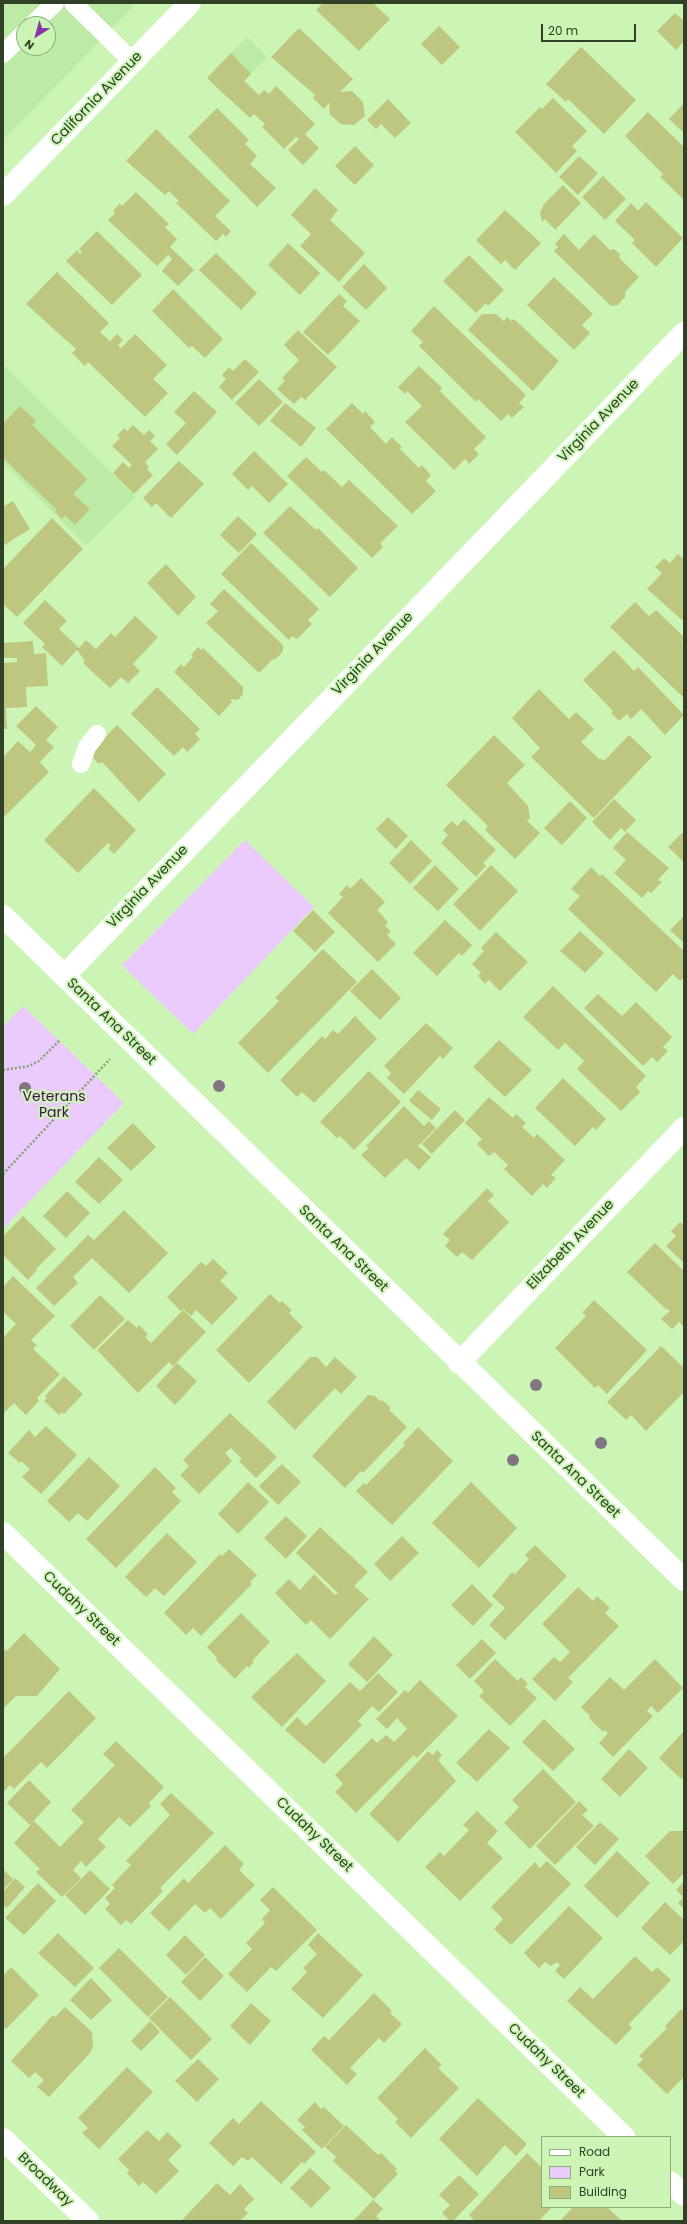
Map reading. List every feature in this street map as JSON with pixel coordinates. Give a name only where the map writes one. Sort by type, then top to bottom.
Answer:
[{"type":"street","name":"California Avenue","points":[[3,195],[190,3]]},
{"type":"street","name":"Virginia Avenue","points":[[64,976],[684,333]]},
{"type":"street","name":"Santa Ana Street","points":[[3,916],[459,1363],[684,1580]]},
{"type":"street","name":"Elizabeth Avenue","points":[[459,1363],[684,1128]]},
{"type":"street","name":"Cudahy Street","points":[[3,1534],[623,2136]]},
{"type":"street","name":"Broadway","points":[[3,2139],[88,2221]]},
{"type":"street","points":[[671,2183],[684,2195]]},
{"type":"lane","points":[[42,16],[55,3]]},
{"type":"lane","points":[[73,3],[133,62]]},
{"type":"lane","points":[[3,54],[16,41]]},
{"type":"lane","points":[[81,764],[87,747],[97,734]]},
{"type":"path","points":[[3,1070],[29,1066],[39,1061],[60,1040]]},
{"type":"path","points":[[3,1174],[129,1040]]},
{"type":"shaded area","points":[[3,3],[131,3],[134,6],[3,140]]},
{"type":"shaded area","points":[[247,37],[267,57],[227,98],[207,78]]},
{"type":"shaded area","points":[[3,364],[136,497],[86,545],[3,463]]},
{"type":"green space","points":[[245,840],[314,907],[193,1034],[122,965]]},
{"type":"green space","name":"Veterans Park","points":[[23,1006],[124,1103],[3,1229],[3,1027]]},
{"type":"building","points":[[323,3],[373,3],[390,19],[359,51],[316,10]]},
{"type":"building","points":[[675,13],[684,21],[684,41],[676,50],[657,31]]},
{"type":"building","points":[[439,26],[460,47],[442,65],[421,44]]},
{"type":"building","points":[[299,28],[353,79],[340,92],[352,91],[363,102],[365,116],[354,125],[341,124],[330,115],[329,103],[324,109],[313,98],[315,95],[271,57]]},
{"type":"building","points":[[581,47],[636,100],[604,134],[568,99],[566,102],[546,84]]},
{"type":"building","points":[[231,53],[251,74],[244,81],[259,95],[264,90],[269,94],[276,86],[315,124],[305,134],[319,148],[303,165],[288,150],[299,139],[296,137],[284,149],[262,127],[265,124],[254,114],[250,118],[207,78]]},
{"type":"building","points":[[553,98],[587,131],[572,146],[577,151],[556,173],[515,132],[540,107],[542,109]]},
{"type":"building","points":[[388,99],[411,123],[395,138],[381,124],[376,129],[367,120]]},
{"type":"building","points":[[684,103],[684,133],[669,119]]},
{"type":"building","points":[[217,108],[249,140],[245,144],[257,156],[250,164],[276,188],[257,207],[188,137]]},
{"type":"building","points":[[648,112],[684,147],[684,200],[660,177],[663,174],[625,136]]},
{"type":"building","points":[[156,129],[230,201],[215,216],[231,231],[226,237],[223,234],[216,241],[176,203],[179,201],[169,191],[165,195],[126,161]]},
{"type":"building","points":[[355,146],[374,165],[355,185],[335,166]]},
{"type":"building","points":[[579,156],[598,173],[578,195],[559,177]]},
{"type":"building","points":[[603,176],[626,199],[605,220],[582,197]]},
{"type":"building","points":[[563,185],[581,203],[555,230],[545,219],[542,222],[540,213],[544,204]]},
{"type":"building","points":[[315,188],[338,210],[330,220],[365,253],[339,282],[300,246],[311,234],[291,215]]},
{"type":"building","points":[[136,192],[169,224],[165,227],[177,239],[170,247],[194,270],[178,286],[162,271],[172,259],[168,255],[157,266],[108,220],[115,213],[113,211],[120,203],[122,206]]},
{"type":"building","points":[[646,202],[683,238],[656,267],[632,243],[635,240],[615,221],[631,203],[638,211]]},
{"type":"building","points":[[505,210],[541,243],[515,270],[505,260],[501,264],[476,240]]},
{"type":"building","points":[[97,231],[142,275],[112,305],[66,261],[77,250],[80,254],[82,252],[79,249]]},
{"type":"building","points":[[564,234],[579,250],[594,234],[610,250],[614,249],[620,254],[619,258],[639,277],[625,292],[625,297],[618,305],[611,306],[554,251],[558,247],[555,244]]},
{"type":"building","points":[[288,243],[320,273],[300,295],[268,265]]},
{"type":"building","points":[[216,253],[257,293],[241,310],[199,270]]},
{"type":"building","points":[[469,255],[504,290],[488,306],[486,303],[476,313],[443,281]]},
{"type":"building","points":[[364,264],[387,288],[366,310],[342,287]]},
{"type":"building","points":[[57,272],[109,323],[100,332],[110,341],[117,334],[123,340],[118,345],[121,348],[135,334],[167,365],[153,379],[168,393],[145,417],[88,362],[85,366],[72,353],[76,349],[26,304]]},
{"type":"building","points":[[554,277],[593,314],[582,325],[590,333],[574,350],[527,305]]},
{"type":"building","points":[[173,289],[223,339],[205,358],[192,346],[189,348],[152,311]]},
{"type":"building","points":[[339,294],[347,301],[343,306],[360,321],[328,355],[303,332]]},
{"type":"building","points":[[434,306],[526,395],[519,403],[524,407],[512,418],[508,414],[501,421],[478,399],[476,402],[419,346],[423,342],[411,331]]},
{"type":"building","points":[[482,314],[496,314],[504,321],[507,317],[511,321],[514,319],[559,361],[533,391],[468,330]]},
{"type":"building","points":[[298,330],[337,367],[305,400],[301,397],[294,404],[277,389],[285,381],[282,378],[299,360],[284,345]]},
{"type":"building","points":[[245,359],[259,372],[232,400],[219,387],[226,379],[222,375],[229,367],[233,371]]},
{"type":"building","points":[[419,366],[442,388],[440,391],[486,437],[474,449],[479,454],[469,464],[465,459],[454,470],[405,422],[422,406],[407,391],[405,394],[398,387]]},
{"type":"building","points":[[259,379],[283,402],[259,426],[235,403]]},
{"type":"building","points":[[194,391],[217,412],[177,455],[166,444],[186,423],[174,412]]},
{"type":"building","points":[[285,403],[316,428],[301,447],[270,421]]},
{"type":"building","points":[[352,403],[363,414],[365,411],[375,422],[370,427],[386,444],[392,437],[402,447],[400,449],[419,468],[422,465],[431,475],[426,481],[436,491],[412,514],[326,429]]},
{"type":"building","points":[[20,406],[36,421],[32,425],[87,479],[73,494],[90,509],[75,525],[65,515],[62,519],[55,512],[57,510],[3,458],[3,424]]},
{"type":"building","points":[[133,425],[144,435],[149,430],[155,436],[150,441],[158,449],[145,462],[149,467],[147,469],[153,475],[134,494],[113,473],[123,462],[129,468],[132,465],[112,446],[120,438],[117,436],[124,428],[127,431]]},
{"type":"building","points":[[254,451],[288,484],[269,503],[252,486],[248,490],[232,474]]},
{"type":"building","points":[[306,457],[322,472],[324,470],[342,487],[349,480],[398,526],[380,543],[383,547],[372,558],[287,476]]},
{"type":"building","points":[[179,461],[204,484],[171,518],[156,503],[152,507],[143,498]]},
{"type":"building","points":[[13,501],[30,529],[3,546],[3,507]]},
{"type":"building","points":[[290,506],[316,530],[318,528],[358,568],[330,597],[263,533]]},
{"type":"building","points":[[238,516],[257,534],[239,553],[220,535]]},
{"type":"building","points":[[52,518],[83,549],[17,617],[3,604],[3,569]]},
{"type":"building","points":[[251,543],[319,609],[308,620],[312,624],[297,639],[292,636],[289,640],[221,574]]},
{"type":"building","points":[[678,554],[684,560],[684,618],[682,620],[647,589],[662,573],[655,567],[664,558],[670,563]]},
{"type":"building","points":[[166,564],[196,597],[178,616],[147,583]]},
{"type":"building","points":[[224,589],[283,645],[283,651],[277,658],[272,660],[259,673],[206,623],[218,611],[210,604]]},
{"type":"building","points":[[45,600],[67,621],[59,629],[79,648],[86,640],[96,649],[111,633],[115,637],[135,616],[158,637],[133,664],[140,671],[128,683],[121,677],[110,688],[83,663],[85,661],[77,650],[62,666],[42,647],[45,644],[23,623]]},
{"type":"building","points":[[635,602],[649,616],[656,610],[684,637],[682,644],[684,646],[684,698],[610,627]]},
{"type":"building","points":[[33,641],[34,654],[46,653],[48,686],[26,687],[27,707],[6,708],[7,729],[3,729],[3,663],[17,662],[17,658],[3,658],[3,643]]},
{"type":"building","points":[[198,647],[201,650],[203,648],[243,687],[243,694],[238,700],[230,699],[232,702],[219,716],[174,672],[181,664],[184,667],[193,657],[191,655]]},
{"type":"building","points":[[614,650],[634,671],[638,667],[684,715],[665,735],[641,709],[631,719],[627,714],[619,721],[611,713],[613,711],[583,680]]},
{"type":"building","points":[[157,687],[200,729],[195,734],[200,739],[187,752],[183,747],[174,756],[131,714]]},
{"type":"building","points":[[539,689],[569,719],[576,712],[594,729],[581,742],[599,759],[605,760],[629,735],[652,757],[594,818],[531,757],[540,748],[512,718]]},
{"type":"building","points":[[36,706],[58,727],[46,740],[54,747],[40,762],[49,772],[4,817],[3,757],[18,741],[30,752],[36,745],[16,726]]},
{"type":"building","points":[[117,725],[166,774],[139,802],[102,762],[99,764],[89,754]]},
{"type":"building","points":[[494,735],[525,765],[507,783],[528,806],[530,818],[527,821],[540,833],[515,859],[485,830],[488,826],[446,785]]},
{"type":"building","points":[[94,788],[136,830],[114,854],[108,848],[111,846],[108,843],[78,873],[44,840]]},
{"type":"building","points":[[614,799],[636,820],[625,832],[621,828],[610,840],[592,822]]},
{"type":"building","points":[[570,801],[587,818],[562,845],[544,828]]},
{"type":"building","points":[[388,817],[408,836],[396,849],[376,829]]},
{"type":"building","points":[[464,819],[496,850],[483,863],[486,866],[476,877],[441,843],[448,835],[443,830],[452,821],[457,826]]},
{"type":"building","points":[[627,832],[669,868],[658,880],[662,882],[651,893],[648,891],[642,898],[614,873],[626,860],[613,848]]},
{"type":"building","points":[[682,833],[684,833],[684,862],[668,847]]},
{"type":"building","points":[[411,840],[432,861],[410,884],[389,863]]},
{"type":"building","points":[[435,865],[459,889],[438,911],[413,888]]},
{"type":"building","points":[[491,865],[518,891],[480,931],[453,904]]},
{"type":"building","points":[[591,867],[600,876],[602,874],[684,951],[684,977],[680,981],[673,974],[656,992],[568,909],[580,896],[571,889]]},
{"type":"building","points":[[361,878],[385,902],[377,910],[388,922],[385,926],[391,931],[387,935],[396,944],[378,962],[328,913],[343,897],[339,894],[347,885],[350,889]]},
{"type":"building","points":[[313,910],[335,932],[315,952],[293,931]]},
{"type":"building","points":[[684,916],[684,943],[670,930]]},
{"type":"building","points":[[445,920],[472,945],[462,956],[459,953],[437,976],[413,953]]},
{"type":"building","points":[[580,931],[604,953],[585,973],[560,951]]},
{"type":"building","points":[[496,932],[528,962],[500,991],[489,980],[485,984],[478,976],[481,973],[472,964],[484,951],[481,948]]},
{"type":"building","points":[[323,949],[357,982],[268,1073],[238,1043],[279,1001],[275,998]]},
{"type":"building","points":[[372,969],[401,998],[380,1020],[350,991]]},
{"type":"building","points":[[553,986],[646,1076],[636,1087],[640,1092],[621,1111],[577,1069],[584,1061],[565,1043],[558,1050],[523,1017]]},
{"type":"building","points":[[598,994],[622,1016],[636,1002],[672,1037],[663,1047],[668,1051],[657,1062],[652,1057],[643,1066],[584,1008]]},
{"type":"building","points":[[355,1016],[377,1039],[314,1103],[302,1092],[297,1097],[280,1080],[322,1036],[325,1039],[333,1030],[338,1034]]},
{"type":"building","points":[[426,1023],[453,1048],[443,1059],[440,1056],[404,1094],[387,1078],[391,1073],[384,1066]]},
{"type":"building","points":[[499,1040],[532,1070],[505,1097],[473,1067]]},
{"type":"building","points":[[369,1071],[401,1102],[354,1150],[340,1136],[337,1138],[320,1122]]},
{"type":"building","points":[[563,1078],[606,1119],[596,1130],[593,1127],[575,1146],[535,1108]]},
{"type":"building","points":[[418,1090],[441,1109],[432,1120],[409,1101]]},
{"type":"building","points":[[489,1097],[513,1118],[516,1114],[526,1123],[522,1127],[534,1138],[537,1134],[565,1160],[551,1175],[556,1178],[547,1188],[543,1184],[532,1196],[504,1169],[508,1165],[494,1152],[489,1156],[477,1144],[482,1139],[465,1123]]},
{"type":"building","points":[[404,1106],[424,1126],[429,1121],[436,1128],[418,1146],[431,1157],[419,1170],[406,1158],[385,1178],[361,1155],[369,1148],[366,1146]]},
{"type":"building","points":[[455,1110],[465,1120],[432,1154],[422,1144]]},
{"type":"building","points":[[133,1123],[156,1147],[131,1171],[107,1148]]},
{"type":"building","points":[[99,1157],[123,1180],[99,1204],[75,1182]]},
{"type":"building","points":[[487,1188],[494,1195],[488,1201],[509,1222],[472,1260],[462,1252],[457,1257],[445,1246],[450,1240],[443,1234]]},
{"type":"building","points":[[67,1191],[90,1213],[66,1238],[43,1216]]},
{"type":"building","points":[[124,1210],[168,1253],[129,1293],[92,1258],[73,1277],[78,1283],[54,1306],[36,1288],[88,1235],[94,1240]]},
{"type":"building","points":[[23,1216],[56,1249],[36,1269],[37,1270],[28,1280],[3,1255],[3,1236]]},
{"type":"building","points":[[680,1222],[684,1225],[684,1263],[666,1246],[676,1236],[671,1231]]},
{"type":"building","points":[[655,1243],[684,1271],[684,1327],[679,1322],[672,1329],[661,1319],[670,1311],[668,1309],[667,1310],[627,1272]]},
{"type":"building","points":[[213,1259],[228,1273],[220,1281],[238,1298],[212,1325],[196,1310],[191,1316],[183,1309],[181,1311],[167,1297],[201,1262],[206,1266]]},
{"type":"building","points":[[13,1276],[55,1316],[31,1340],[37,1345],[33,1349],[60,1374],[37,1398],[39,1401],[26,1415],[14,1403],[3,1414],[3,1338],[16,1324],[3,1312],[3,1287]]},
{"type":"building","points":[[270,1294],[280,1303],[282,1301],[292,1310],[289,1313],[303,1327],[249,1383],[216,1350]]},
{"type":"building","points":[[100,1295],[125,1319],[94,1350],[70,1326]]},
{"type":"building","points":[[594,1300],[647,1350],[607,1394],[598,1385],[595,1388],[555,1348],[586,1316],[582,1313]]},
{"type":"building","points":[[183,1310],[206,1332],[173,1366],[169,1362],[138,1393],[97,1350],[128,1320],[137,1328],[139,1325],[148,1334],[145,1337],[151,1343]]},
{"type":"building","points":[[661,1346],[684,1368],[684,1392],[646,1431],[631,1415],[626,1420],[607,1402]]},
{"type":"building","points":[[310,1357],[317,1357],[326,1367],[335,1357],[357,1377],[341,1394],[335,1388],[295,1430],[267,1402]]},
{"type":"building","points":[[177,1363],[197,1381],[175,1405],[156,1386]]},
{"type":"building","points":[[64,1376],[83,1394],[64,1414],[62,1412],[59,1415],[44,1401],[47,1398],[45,1396]]},
{"type":"building","points":[[368,1395],[375,1396],[380,1401],[382,1400],[391,1408],[389,1410],[407,1427],[363,1473],[361,1471],[345,1488],[312,1456]]},
{"type":"building","points":[[230,1413],[277,1457],[256,1478],[239,1461],[242,1459],[231,1448],[225,1453],[232,1461],[199,1494],[180,1475],[189,1466],[183,1460]]},
{"type":"building","points":[[46,1426],[77,1455],[41,1494],[22,1477],[30,1469],[8,1453],[29,1430],[35,1437]]},
{"type":"building","points":[[418,1427],[453,1461],[392,1525],[356,1491],[364,1483],[366,1485],[405,1445],[403,1443]]},
{"type":"building","points":[[89,1457],[120,1486],[87,1521],[78,1513],[69,1522],[47,1501]]},
{"type":"building","points":[[282,1464],[301,1482],[278,1505],[259,1486]]},
{"type":"building","points":[[155,1467],[176,1488],[172,1492],[181,1501],[116,1568],[86,1539]]},
{"type":"building","points":[[248,1482],[269,1502],[238,1534],[218,1514]]},
{"type":"building","points":[[471,1482],[517,1528],[479,1568],[432,1523]]},
{"type":"building","points":[[286,1516],[307,1536],[286,1559],[264,1538]]},
{"type":"building","points":[[320,1527],[368,1572],[354,1586],[369,1599],[330,1639],[311,1620],[306,1625],[275,1593],[289,1579],[300,1590],[314,1574],[335,1595],[338,1593],[296,1553]]},
{"type":"building","points":[[167,1533],[197,1562],[164,1596],[155,1588],[146,1597],[125,1577]]},
{"type":"building","points":[[402,1536],[419,1553],[390,1581],[374,1564]]},
{"type":"building","points":[[535,1545],[567,1576],[505,1640],[489,1625],[505,1608],[492,1596],[512,1572],[515,1574],[529,1559],[525,1555]]},
{"type":"building","points":[[229,1549],[257,1575],[250,1582],[252,1584],[201,1636],[193,1628],[186,1635],[164,1613],[220,1554],[222,1556]]},
{"type":"building","points":[[472,1584],[493,1605],[473,1626],[451,1605]]},
{"type":"building","points":[[578,1587],[593,1601],[597,1596],[610,1608],[605,1613],[619,1626],[568,1678],[573,1682],[555,1701],[532,1679],[554,1657],[560,1662],[570,1652],[542,1624]]},
{"type":"building","points":[[241,1613],[270,1642],[252,1661],[254,1662],[249,1668],[247,1666],[235,1679],[216,1660],[217,1658],[207,1647]]},
{"type":"building","points":[[24,1633],[60,1669],[37,1696],[16,1696],[3,1709],[3,1652],[6,1649],[7,1651]]},
{"type":"building","points":[[374,1636],[393,1655],[367,1682],[348,1664]]},
{"type":"building","points":[[482,1639],[496,1653],[470,1679],[456,1665]]},
{"type":"building","points":[[297,1653],[326,1681],[282,1727],[251,1697]]},
{"type":"building","points":[[495,1659],[518,1681],[521,1677],[528,1684],[525,1687],[537,1698],[510,1726],[479,1696],[484,1691],[474,1681]]},
{"type":"building","points":[[655,1659],[683,1688],[658,1713],[651,1706],[647,1711],[653,1716],[613,1757],[599,1743],[608,1733],[604,1730],[603,1732],[589,1718],[590,1716],[581,1707],[610,1677],[624,1690]]},
{"type":"building","points":[[378,1673],[398,1692],[379,1712],[372,1706],[358,1721],[362,1725],[324,1764],[285,1730],[297,1717],[306,1726],[350,1682],[360,1691]]},
{"type":"building","points":[[420,1680],[458,1716],[417,1758],[414,1755],[356,1813],[335,1792],[343,1784],[335,1775],[372,1738],[377,1743],[386,1735],[394,1742],[407,1729],[397,1718],[387,1729],[376,1719],[405,1690],[408,1693]]},
{"type":"building","points":[[69,1691],[96,1718],[47,1768],[41,1762],[14,1789],[10,1785],[3,1792],[3,1758]]},
{"type":"building","points":[[544,1719],[575,1749],[553,1771],[522,1742]]},
{"type":"building","points":[[489,1729],[510,1748],[477,1782],[456,1763]]},
{"type":"building","points":[[684,1731],[684,1776],[681,1779],[659,1758]]},
{"type":"building","points":[[116,1741],[164,1787],[149,1803],[151,1806],[130,1827],[119,1817],[98,1839],[106,1847],[86,1867],[81,1861],[73,1870],[81,1878],[62,1897],[36,1872],[40,1869],[14,1843],[34,1821],[60,1847],[84,1822],[71,1810],[115,1765],[103,1754]]},
{"type":"building","points":[[629,1749],[648,1768],[620,1797],[601,1779]]},
{"type":"building","points":[[437,1750],[442,1755],[438,1760],[456,1781],[398,1842],[369,1814],[428,1751],[433,1755]]},
{"type":"building","points":[[543,1769],[576,1802],[530,1849],[504,1823],[519,1807],[512,1800]]},
{"type":"building","points":[[29,1780],[51,1802],[30,1825],[7,1803]]},
{"type":"building","points":[[171,1793],[214,1833],[160,1888],[163,1891],[131,1924],[126,1920],[121,1925],[105,1909],[110,1904],[105,1898],[115,1888],[112,1885],[131,1865],[126,1861],[170,1815],[160,1804]]},
{"type":"building","points":[[579,1801],[588,1810],[582,1815],[594,1826],[555,1865],[536,1846]]},
{"type":"building","points":[[477,1811],[498,1831],[487,1843],[503,1858],[460,1901],[425,1867],[440,1852],[444,1856],[469,1830],[463,1825]]},
{"type":"building","points":[[600,1822],[619,1839],[595,1865],[576,1847]]},
{"type":"building","points":[[670,1831],[684,1831],[684,1873],[673,1884],[645,1856]]},
{"type":"building","points":[[225,1845],[244,1864],[239,1870],[255,1885],[221,1919],[210,1908],[205,1913],[195,1904],[169,1931],[150,1913],[184,1878],[188,1883]]},
{"type":"building","points":[[617,1851],[650,1883],[617,1918],[584,1886]]},
{"type":"building","points":[[547,1861],[571,1884],[511,1945],[494,1929],[503,1919],[491,1907],[535,1862],[540,1868]]},
{"type":"building","points":[[3,1869],[13,1879],[3,1890]]},
{"type":"building","points":[[90,1870],[110,1889],[85,1915],[65,1895]]},
{"type":"building","points":[[15,1878],[25,1887],[7,1908],[3,1905],[3,1892]]},
{"type":"building","points":[[684,1881],[684,1909],[678,1903],[683,1897],[676,1890]]},
{"type":"building","points":[[38,1883],[56,1901],[24,1935],[5,1918]]},
{"type":"building","points":[[273,1887],[317,1930],[276,1971],[271,1967],[247,1992],[228,1974],[252,1949],[246,1943],[265,1923],[262,1919],[270,1910],[260,1900]]},
{"type":"building","points":[[665,1902],[684,1920],[684,1941],[670,1955],[641,1928]]},
{"type":"building","points":[[569,1906],[603,1938],[564,1979],[555,1971],[560,1965],[557,1962],[551,1966],[545,1962],[539,1968],[524,1953]]},
{"type":"building","points":[[58,1933],[94,1968],[75,1987],[38,1953]]},
{"type":"building","points":[[318,1933],[363,1975],[323,2018],[291,1989],[307,1972],[303,1968],[317,1954],[308,1945]]},
{"type":"building","points":[[185,1935],[205,1955],[186,1975],[166,1955]]},
{"type":"building","points":[[119,1948],[168,1997],[148,2017],[99,1968]]},
{"type":"building","points":[[635,1956],[652,1972],[657,1967],[671,1980],[629,2024],[632,2028],[616,2045],[567,2001],[580,1987],[593,1999]]},
{"type":"building","points":[[205,1957],[224,1976],[200,2001],[181,1982]]},
{"type":"building","points":[[11,1967],[39,1995],[6,2029],[3,2027],[3,1976]]},
{"type":"building","points":[[91,1978],[112,2000],[91,2020],[70,2000]]},
{"type":"building","points":[[374,1993],[392,2011],[390,2013],[402,2024],[384,2043],[379,2038],[350,2068],[357,2074],[347,2085],[311,2050],[324,2036],[329,2040]]},
{"type":"building","points":[[170,1997],[212,2039],[191,2060],[149,2018]]},
{"type":"building","points":[[251,2003],[271,2021],[250,2045],[230,2026]]},
{"type":"building","points":[[65,2007],[92,2032],[93,2047],[90,2053],[49,2097],[37,2087],[44,2080],[35,2072],[29,2078],[11,2061],[53,2015],[55,2017]]},
{"type":"building","points":[[681,2009],[684,2012],[684,2077],[667,2094],[637,2065],[643,2059],[639,2056],[667,2028],[665,2026]]},
{"type":"building","points":[[150,2021],[160,2032],[141,2051],[131,2041]]},
{"type":"building","points":[[425,2048],[442,2065],[438,2068],[459,2088],[411,2138],[395,2122],[398,2119],[377,2098]]},
{"type":"building","points":[[198,2059],[219,2079],[197,2102],[175,2081]]},
{"type":"building","points":[[127,2067],[153,2092],[99,2149],[82,2133],[88,2128],[78,2118]]},
{"type":"building","points":[[478,2098],[527,2144],[516,2156],[505,2145],[477,2176],[439,2139]]},
{"type":"building","points":[[261,2101],[316,2152],[304,2164],[302,2162],[281,2184],[252,2157],[248,2161],[242,2157],[233,2166],[209,2143],[233,2118],[239,2124]]},
{"type":"building","points":[[315,2102],[321,2109],[324,2107],[344,2126],[322,2149],[302,2130],[305,2127],[297,2120]]},
{"type":"building","points":[[346,2125],[378,2155],[381,2153],[397,2169],[395,2171],[398,2174],[374,2199],[333,2161],[336,2157],[325,2147]]},
{"type":"building","points":[[147,2130],[159,2141],[167,2132],[182,2146],[168,2160],[179,2171],[156,2194],[143,2182],[139,2186],[127,2173],[129,2170],[118,2159]]},
{"type":"building","points":[[527,2153],[541,2167],[541,2208],[551,2208],[539,2221],[475,2221],[469,2215]]},
{"type":"building","points":[[310,2168],[331,2188],[311,2208],[290,2188]]},
{"type":"building","points":[[459,2175],[479,2194],[453,2221],[450,2221],[442,2213],[450,2205],[439,2195]]},
{"type":"building","points":[[217,2183],[230,2195],[240,2184],[254,2199],[244,2209],[248,2213],[240,2221],[181,2221]]},
{"type":"building","points":[[373,2200],[383,2209],[376,2216],[381,2221],[353,2221]]},
{"type":"building","points":[[572,2208],[608,2208],[622,2221],[560,2221]]}]
